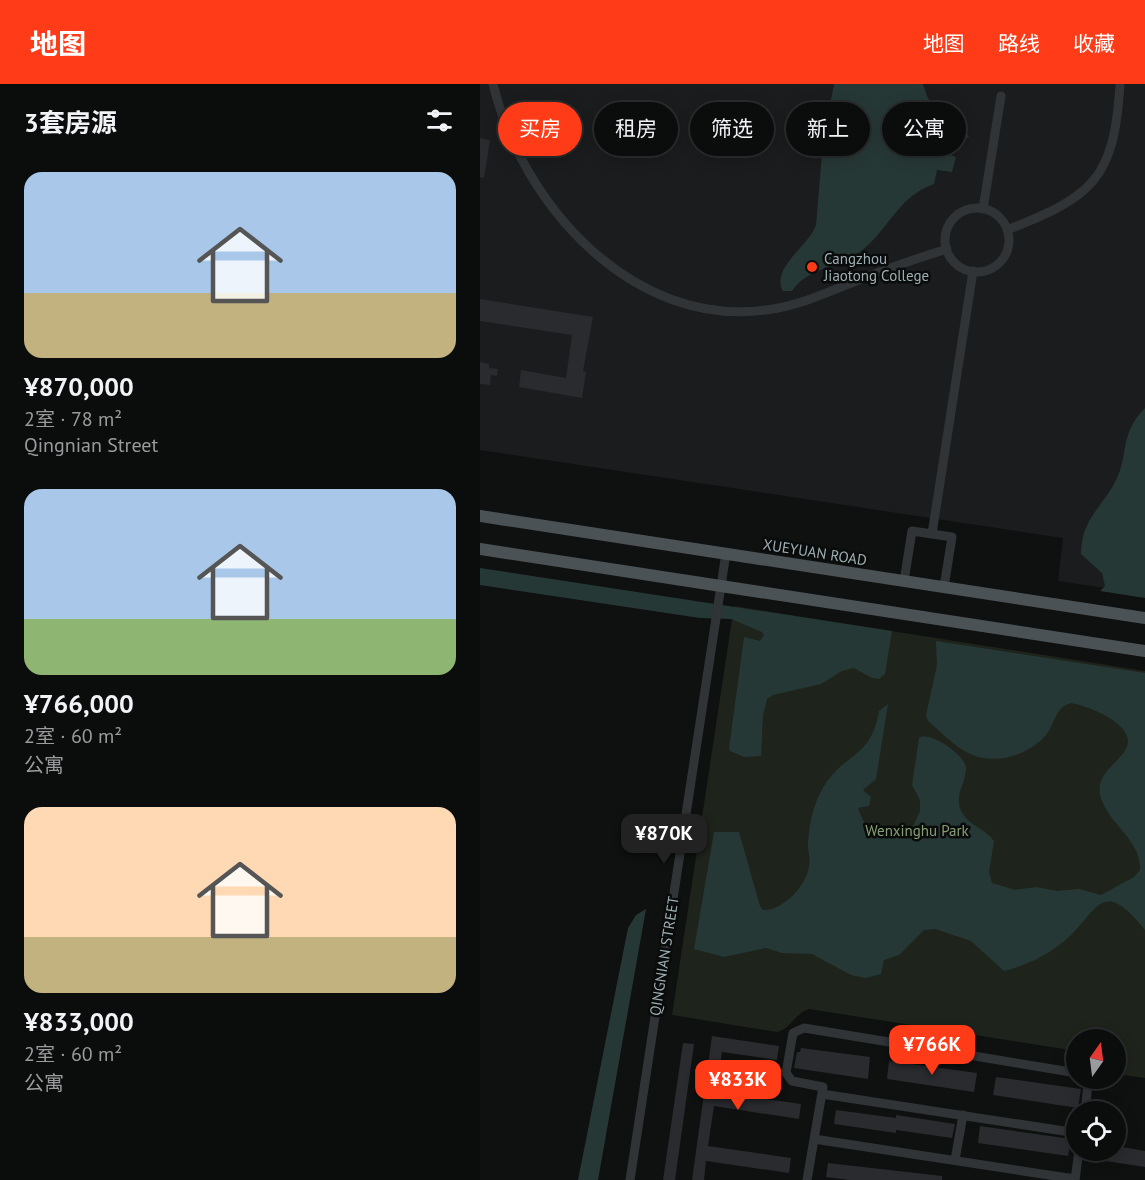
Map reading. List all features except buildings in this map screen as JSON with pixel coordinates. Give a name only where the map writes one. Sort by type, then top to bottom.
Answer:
[{"type":"main road","name":"XUEYUAN ROAD","points":[[480,516],[1145,618]]},
{"type":"main road","points":[[480,549],[1145,651]]},
{"type":"street","points":[[493,84],[513,139],[537,184],[561,220],[594,254],[627,277],[656,293],[704,307],[726,310],[766,310],[805,301],[947,249]]},
{"type":"street","points":[[1007,230],[1052,213],[1076,198],[1097,177],[1114,140],[1120,84]]},
{"type":"street","points":[[983,209],[1001,96]]},
{"type":"street","points":[[983,209],[997,215],[1007,230],[1009,242],[1002,259],[987,270],[973,271],[957,264],[947,249],[946,237],[952,220],[968,210],[983,209]]},
{"type":"street","points":[[932,534],[973,271]]},
{"type":"street","points":[[904,581],[912,531],[952,537],[944,587]]},
{"type":"street","name":"QINGNIAN STREET","points":[[630,1180],[726,554]]},
{"type":"street","points":[[807,1180],[823,1087],[792,1081],[786,1073],[793,1033],[804,1028],[1066,1071]]},
{"type":"street","points":[[822,1094],[1066,1131]]},
{"type":"street","points":[[955,1160],[963,1115]]},
{"type":"street","points":[[814,1139],[1075,1179],[1077,1161]]},
{"type":"shaded area","name":"Cangzhou Jiaotong College","points":[[480,84],[1145,84],[1145,594],[1058,581],[1063,538],[480,450]]},
{"type":"shaded area","points":[[834,84],[923,84],[930,102],[882,102],[882,156],[956,157],[952,172],[937,170],[934,184],[921,190],[902,205],[879,234],[860,252],[843,262],[806,277],[792,291],[783,291],[780,282],[786,265],[816,225],[822,156],[870,156],[870,102],[831,102]]},
{"type":"shaded area","points":[[1145,408],[1145,598],[1100,591],[1105,586],[1102,573],[1081,554],[1084,533],[1119,474],[1131,427]]},
{"type":"shaded area","points":[[480,568],[892,631],[885,674],[879,679],[872,678],[854,668],[842,671],[821,684],[773,695],[767,699],[763,715],[761,756],[744,757],[730,751],[729,748],[744,637],[760,641],[764,635],[762,632],[731,619],[700,618],[480,585]]},
{"type":"shaded area","points":[[936,641],[1145,673],[1145,930],[1130,913],[1118,904],[1108,902],[1099,905],[1074,932],[1055,948],[1027,963],[1004,971],[971,941],[935,929],[924,930],[899,955],[884,960],[881,974],[865,978],[851,975],[812,954],[782,953],[766,948],[724,957],[694,949],[714,832],[739,832],[763,910],[786,902],[799,889],[807,873],[810,824],[820,793],[833,774],[864,747],[875,727],[879,711],[888,704],[876,779],[863,790],[871,797],[869,806],[858,808],[865,824],[875,833],[881,836],[896,837],[905,836],[912,829],[920,811],[920,800],[912,785],[919,738],[924,736],[947,746],[964,763],[966,768],[959,796],[960,808],[966,818],[994,841],[989,872],[992,883],[1015,890],[1037,887],[1057,891],[1079,889],[1101,895],[1134,877],[1140,870],[1136,851],[1108,812],[1100,794],[1101,780],[1124,752],[1128,743],[1126,734],[1120,726],[1100,713],[1071,703],[1058,712],[1046,735],[1028,750],[1017,755],[994,759],[971,755],[948,739],[928,721],[926,715],[937,665]]},
{"type":"shaded area","points":[[646,909],[598,1180],[578,1180],[628,928],[636,915]]},
{"type":"green space","name":"Wenxinghu Park","points":[[734,606],[1145,671],[1145,1078],[1126,1075],[1126,1029],[1066,1029],[1066,1049],[809,1009],[800,1014],[786,1028],[777,1032],[672,1015]]},
{"type":"place","name":"Cangzhou Jiaotong College","points":[[812,267]]}]
